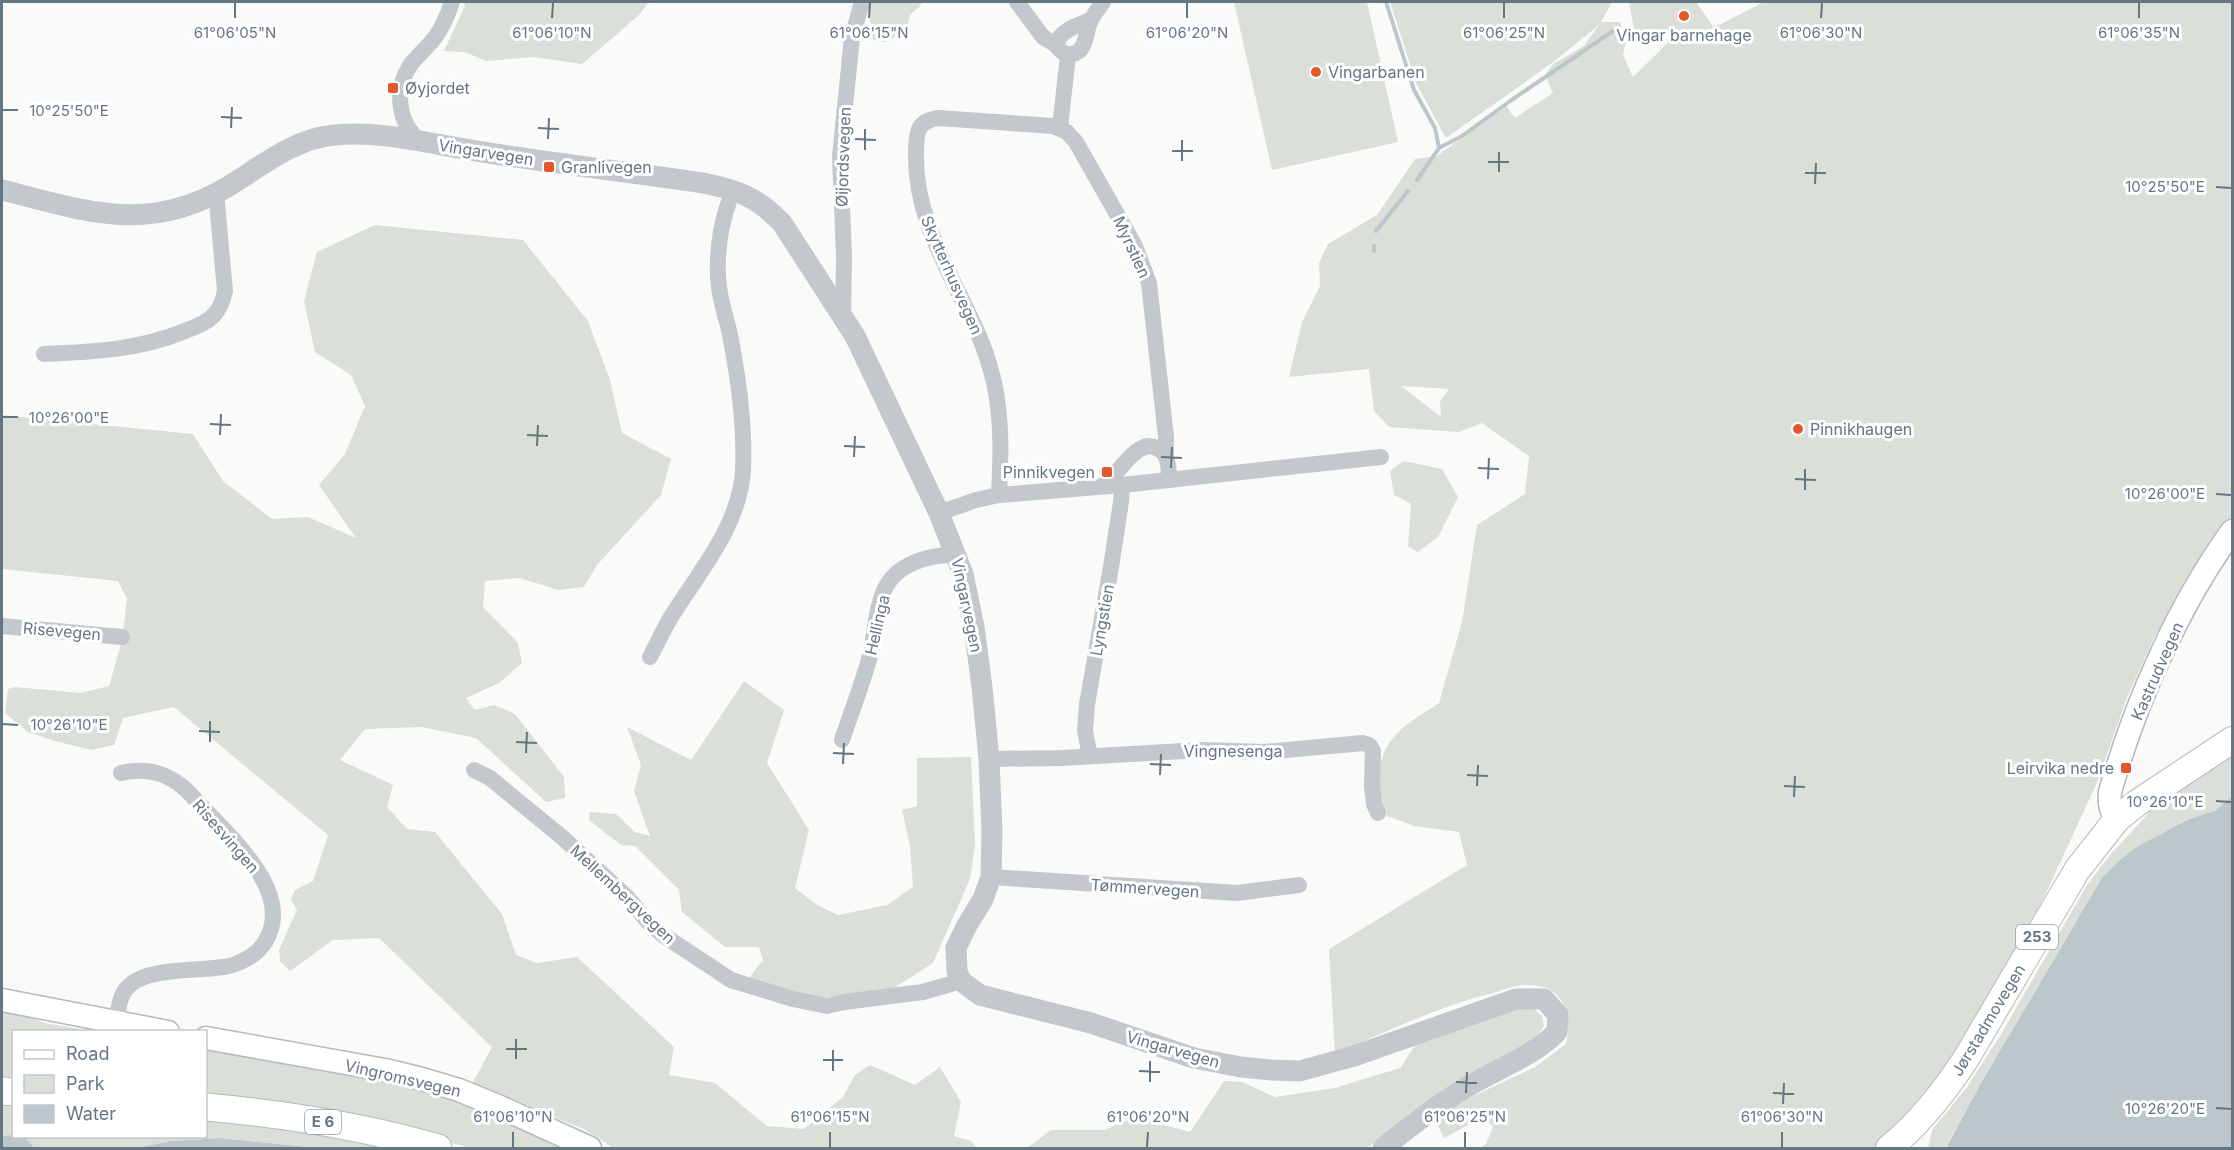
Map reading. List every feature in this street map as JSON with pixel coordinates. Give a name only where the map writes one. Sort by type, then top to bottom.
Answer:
[{"type":"highway","name":"E 6","points":[[207,1107],[327,1123],[438,1149]]},
{"type":"main road","name":"Kastrudvegen","points":[[2117,819],[2112,813],[2110,792],[2143,697],[2192,595],[2232,531]]},
{"type":"main road","name":"Jørstadmovegen","points":[[1889,1149],[1916,1123],[1960,1068],[2077,870],[2117,819],[2137,803],[2232,740]]},
{"type":"main road","points":[[2,1000],[157,1030]]},
{"type":"main road","name":"Vingromsvegen","points":[[207,1038],[385,1070],[422,1079],[459,1090],[500,1107],[590,1149]]},
{"type":"street","points":[[420,141],[410,133],[405,123],[400,100],[401,90],[411,65],[436,37],[446,20],[452,2]]},
{"type":"street","name":"Øijordsvegen","points":[[843,315],[844,267],[840,156],[852,37],[862,2]]},
{"type":"street","points":[[1017,2],[1043,37],[1062,50],[1075,54],[1081,49],[1090,20],[1103,2]]},
{"type":"street","points":[[1060,128],[1062,50],[1058,39],[1063,33],[1090,20]]},
{"type":"street","name":"Skytterhusvegen","points":[[999,495],[1001,436],[994,381],[980,338],[925,217],[916,172],[917,134],[921,124],[938,118],[1060,128]]},
{"type":"street","name":"Myrstien","points":[[1060,128],[1076,142],[1135,246],[1149,283],[1166,454]]},
{"type":"street","name":"Vingarvegen","points":[[2,190],[84,211],[148,216],[175,210],[216,192],[294,145],[312,138],[355,134],[420,141],[734,189],[767,207],[782,223],[843,315],[884,394],[957,555],[974,627],[989,759],[992,830],[991,877],[983,899],[956,948],[957,971],[961,981],[980,995],[1091,1023],[1194,1058],[1272,1070],[1300,1071],[1354,1056],[1515,999],[1544,999],[1558,1015],[1557,1032],[1544,1045],[1474,1083],[1383,1149]]},
{"type":"street","points":[[650,657],[671,618],[714,553],[728,524],[740,489],[741,417],[731,340],[719,286],[722,229],[734,189]]},
{"type":"street","points":[[44,354],[133,347],[172,337],[212,317],[222,302],[225,291],[216,192]]},
{"type":"street","points":[[1104,486],[1132,454],[1140,448],[1154,446],[1166,454],[1169,462],[1169,480]]},
{"type":"street","points":[[939,513],[976,500],[999,495],[1122,485],[1381,457]]},
{"type":"street","name":"Lyngstien","points":[[1090,756],[1085,731],[1086,704],[1111,567],[1122,485]]},
{"type":"street","name":"Hellinga","points":[[842,740],[869,660],[880,603],[889,582],[900,570],[915,562],[944,554],[957,555]]},
{"type":"street","name":"Risevegen","points":[[2,626],[122,637]]},
{"type":"street","name":"Vingnesenga","points":[[989,759],[1201,750],[1282,752],[1363,743],[1369,745],[1373,751],[1372,786],[1374,804],[1378,813]]},
{"type":"street","name":"Risesvingen","points":[[117,1023],[122,998],[126,989],[135,981],[169,972],[225,967],[247,959],[262,946],[272,929],[274,918],[274,904],[256,868],[184,787],[160,773],[134,770],[121,773]]},
{"type":"street","name":"Mellembergvegen","points":[[474,770],[490,778],[563,838],[628,898],[648,922],[663,935],[731,980],[793,999],[827,1006],[855,1000],[923,992],[961,981]]},
{"type":"street","name":"Tømmervegen","points":[[991,877],[1237,893],[1299,885]]},
{"type":"green space","points":[[464,2],[649,2],[638,16],[582,64],[533,57],[486,61],[465,52],[444,51],[465,6]]},
{"type":"green space","points":[[867,2],[922,2],[910,15],[906,31],[885,42],[873,40]]},
{"type":"green space","name":"Vingarbanen","points":[[1234,2],[1367,2],[1398,142],[1272,170]]},
{"type":"green space","points":[[1390,2],[1612,2],[1601,22],[1620,22],[1626,41],[1623,55],[1633,77],[1678,33],[1636,41],[1629,2],[1696,2],[1713,26],[1764,2],[2232,2],[2232,519],[2155,636],[2128,695],[2096,785],[2027,934],[1984,1018],[1901,1128],[1873,1148],[1480,1148],[1486,1144],[1493,1127],[1487,1120],[1468,1125],[1444,1138],[1435,1120],[1467,1099],[1535,1067],[1566,1044],[1568,1021],[1562,1002],[1557,994],[1538,986],[1513,987],[1453,1005],[1335,1053],[1329,949],[1467,865],[1459,832],[1415,826],[1387,816],[1378,788],[1380,768],[1383,755],[1396,734],[1415,718],[1439,703],[1462,622],[1477,525],[1525,494],[1529,456],[1482,423],[1459,432],[1389,427],[1374,411],[1369,369],[1289,377],[1302,322],[1320,286],[1319,263],[1328,244],[1377,215],[1415,159],[1437,156],[1506,106],[1515,118],[1553,93],[1545,75],[1553,64],[1584,46],[1599,25],[1552,63],[1446,138],[1416,83]],"holes":[[[1401,386],[1449,389],[1440,401],[1441,417]]]},
{"type":"green space","points":[[375,225],[523,240],[588,321],[610,380],[622,433],[671,459],[661,495],[597,565],[584,587],[558,590],[520,578],[485,581],[483,607],[518,643],[522,663],[499,683],[466,698],[475,710],[494,705],[515,714],[564,777],[565,798],[546,802],[476,738],[421,727],[365,729],[340,760],[393,785],[387,807],[407,829],[435,832],[502,914],[516,955],[537,963],[577,957],[674,1047],[669,1075],[715,1083],[767,1126],[804,1129],[843,1097],[855,1075],[870,1065],[915,1085],[940,1067],[961,1102],[954,1136],[971,1141],[977,1148],[613,1148],[584,1129],[471,1086],[492,1047],[379,938],[333,940],[290,971],[280,961],[279,950],[297,910],[291,899],[295,890],[313,881],[328,835],[174,707],[123,718],[114,745],[91,750],[28,732],[5,713],[8,689],[15,687],[81,693],[109,686],[122,641],[127,599],[118,581],[2,569],[2,415],[193,434],[223,481],[272,519],[308,517],[356,538],[319,485],[345,454],[365,406],[351,375],[315,352],[304,301],[317,252]]},
{"type":"green space","points":[[1404,461],[1442,469],[1458,497],[1438,537],[1418,552],[1408,547],[1411,504],[1394,495],[1390,471]]},
{"type":"green space","points":[[744,681],[784,710],[767,763],[809,830],[795,888],[817,905],[838,915],[887,905],[913,887],[910,846],[902,810],[917,806],[917,758],[971,757],[975,845],[970,879],[933,963],[894,988],[822,998],[747,981],[763,960],[759,947],[725,947],[682,912],[679,890],[635,846],[621,845],[589,820],[590,812],[616,814],[635,832],[650,836],[634,791],[641,765],[627,727],[691,760]]},
{"type":"green space","points":[[2232,749],[2232,796],[2215,811],[2189,819],[2138,846],[2103,876],[1980,1085],[1948,1143],[1948,1148],[1928,1148],[1932,1130],[1967,1087],[2000,1036],[2087,885],[2156,801]]},
{"type":"green space","points":[[1513,1007],[1533,1008],[1542,1016],[1544,1026],[1538,1035],[1525,1046],[1414,1111],[1365,1148],[1027,1148],[1051,1130],[1104,1130],[1135,1117],[1190,1132],[1224,1081],[1242,1082],[1275,1097],[1335,1088],[1400,1068],[1416,1044]]},
{"type":"green space","points":[[2,1008],[45,1023],[85,1030],[12,1030],[12,1080],[2,1079]]},
{"type":"green space","points":[[207,1045],[307,1063],[467,1100],[576,1148],[470,1148],[366,1120],[207,1095]]},
{"type":"green space","points":[[2,1101],[12,1102],[12,1135],[2,1138]]},
{"type":"green space","points":[[207,1118],[285,1126],[398,1148],[318,1148],[221,1138],[170,1141],[136,1148],[35,1148],[25,1138],[207,1138]]},
{"type":"water","points":[[2232,796],[2232,1148],[1948,1148],[1948,1144],[1980,1085],[2103,876],[2138,846],[2189,819],[2215,811]]},
{"type":"water","points":[[3,1136],[25,1138],[35,1148],[2,1148]]},
{"type":"water","points":[[221,1138],[317,1148],[136,1148],[170,1141]]},
{"type":"waterway","points":[[1386,2],[1414,90],[1435,128],[1439,148],[1417,180]]},
{"type":"waterway","points":[[1439,148],[1462,136],[1616,29]]},
{"type":"waterway","points":[[1376,231],[1408,191]]},
{"type":"waterway","points":[[1374,246],[1374,251]]},
{"type":"place","name":"Vingar barnehage","points":[[1684,16]]},
{"type":"place","name":"Vingarbanen","points":[[1316,72]]},
{"type":"place","name":"Øyjordet","points":[[393,88]]},
{"type":"place","name":"Granlivegen","points":[[549,167]]},
{"type":"place","name":"Pinnikhaugen","points":[[1798,429]]},
{"type":"place","name":"Pinnikvegen","points":[[1107,472]]},
{"type":"place","name":"Leirvika nedre","points":[[2126,768]]}]
